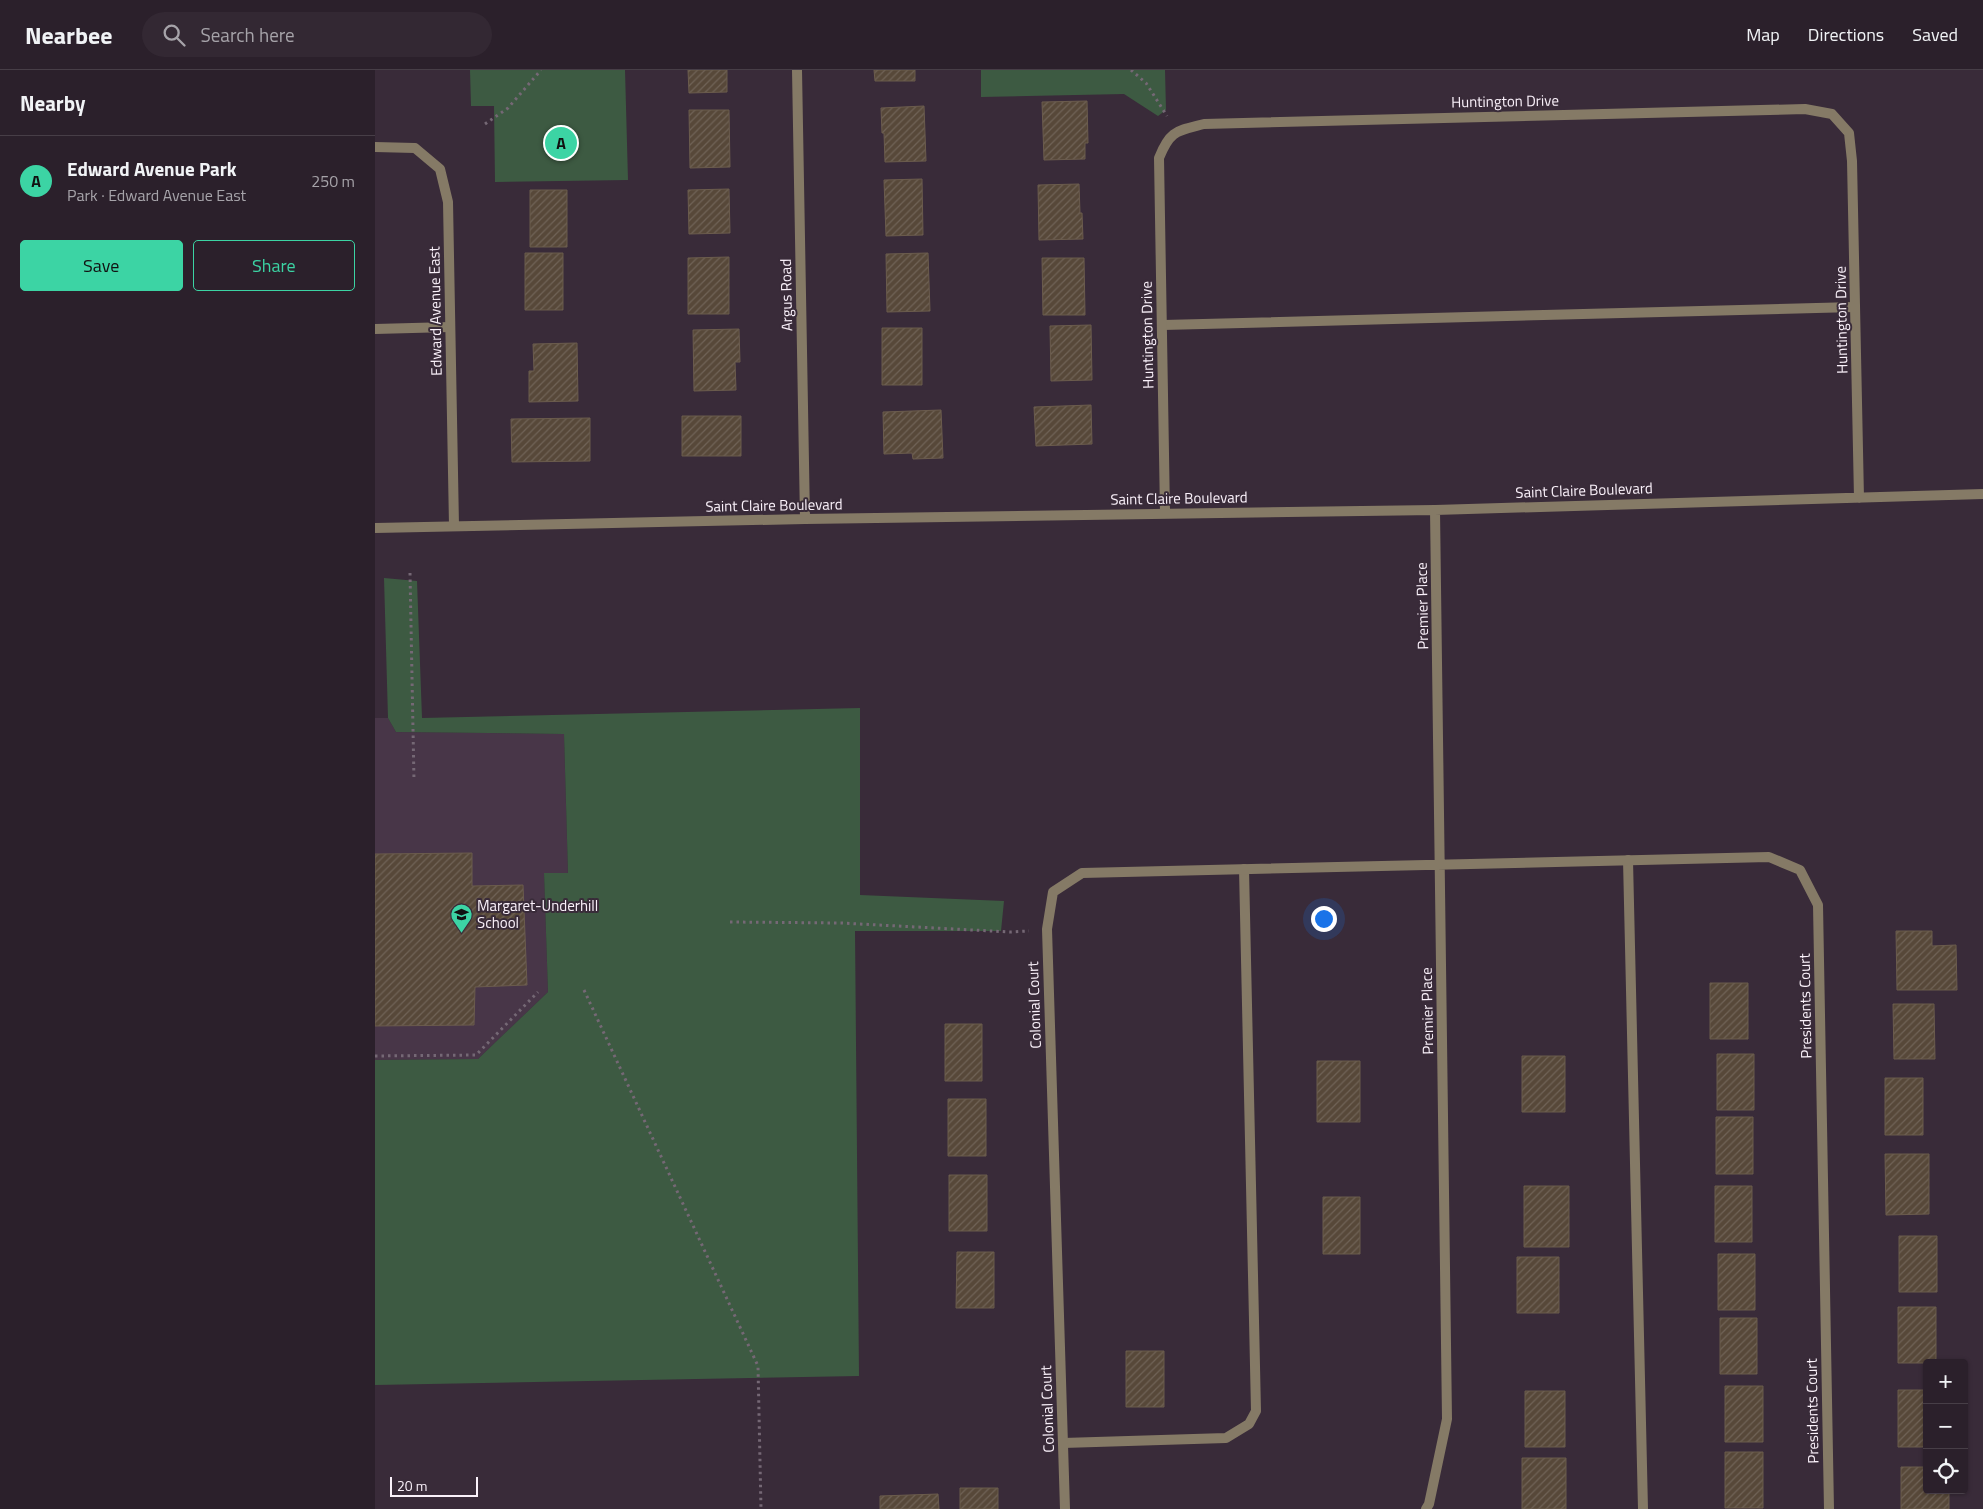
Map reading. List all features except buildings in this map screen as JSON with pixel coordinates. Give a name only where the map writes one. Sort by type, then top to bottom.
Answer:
[{"type":"street","name":"Argus Road","points":[[797,70],[805,519]]},
{"type":"street","name":"Huntington Drive","points":[[1165,513],[1159,158],[1165,141],[1176,132],[1204,124],[1805,109],[1832,114],[1849,133],[1853,161],[1859,498]]},
{"type":"street","name":"Edward Avenue East","points":[[375,147],[415,148],[440,169],[448,202],[454,526]]},
{"type":"street","points":[[1163,325],[1855,307]]},
{"type":"street","points":[[375,329],[450,327]]},
{"type":"street","name":"Saint Claire Boulevard","points":[[375,528],[805,519],[1435,510],[1983,494]]},
{"type":"street","name":"Premier Place","points":[[1426,1509],[1429,1504],[1447,1419],[1435,510]]},
{"type":"street","name":"Presidents Court","points":[[1440,864],[1769,857],[1800,870],[1818,905],[1829,1509]]},
{"type":"street","points":[[1628,860],[1643,1509]]},
{"type":"street","name":"Colonial Court","points":[[1065,1509],[1047,929],[1053,892],[1082,873],[1440,864]]},
{"type":"street","points":[[1063,1443],[1226,1438],[1249,1424],[1256,1411],[1244,869]]},
{"type":"path","points":[[485,124],[508,108],[541,70]]},
{"type":"path","points":[[1131,70],[1146,84],[1176,132]]},
{"type":"path","points":[[409,573],[414,782]]},
{"type":"path","points":[[730,922],[841,924],[1010,932],[1047,929]]},
{"type":"path","points":[[584,990],[758,1366],[761,1509]]},
{"type":"path","points":[[375,1056],[476,1055],[538,992]]},
{"type":"shaded area","name":"Margaret-Underhill School","points":[[375,718],[388,718],[396,732],[564,734],[568,874],[544,873],[548,992],[478,1059],[375,1060]]},
{"type":"green space","points":[[470,70],[625,70],[628,180],[495,182],[494,106],[471,106]]},
{"type":"green space","points":[[981,70],[1165,70],[1166,110],[1158,116],[1124,94],[981,97]]},
{"type":"green space","points":[[384,578],[417,581],[422,718],[860,708],[860,895],[1004,901],[1001,931],[855,931],[859,1376],[375,1385],[375,1060],[478,1059],[548,992],[544,873],[568,873],[564,734],[396,732],[388,718]]},
{"type":"place","name":"Edward Avenue Park","points":[[561,143]]},
{"type":"place","name":"Margaret-Underhill School","points":[[461,933]]}]
